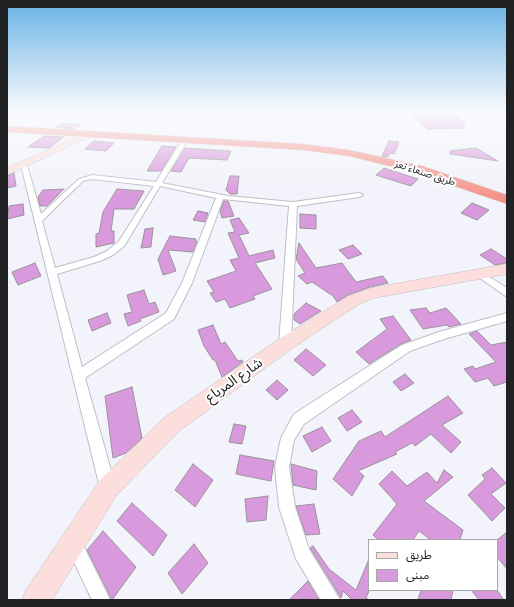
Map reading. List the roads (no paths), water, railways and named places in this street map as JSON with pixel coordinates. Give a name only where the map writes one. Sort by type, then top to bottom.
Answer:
[{"type":"highway","name":"طريق صنعاء تعز","points":[[176,139],[303,146],[349,153],[418,169],[507,200]]},
{"type":"highway","name":"طريق صنعاء تعز","points":[[262,139],[307,141],[352,147],[418,162],[507,194]]},
{"type":"street","points":[[7,172],[80,139]]},
{"type":"street","points":[[53,272],[97,259],[110,253],[122,243],[185,140]]},
{"type":"street","points":[[24,165],[108,488]]},
{"type":"street","points":[[39,220],[86,177],[158,184],[220,197],[293,204],[359,195]]},
{"type":"street","points":[[79,376],[170,316],[187,282],[220,197]]},
{"type":"street","points":[[284,344],[293,204]]},
{"type":"street","name":"شارع المرباع","points":[[36,600],[108,488],[171,424],[284,344],[354,300],[371,293],[507,269]]},
{"type":"street","points":[[480,274],[507,293]]},
{"type":"street","points":[[331,600],[302,553],[287,507],[282,467],[288,438],[299,419],[406,348],[442,335],[507,317]]},
{"type":"street","points":[[73,543],[101,600]]}]
